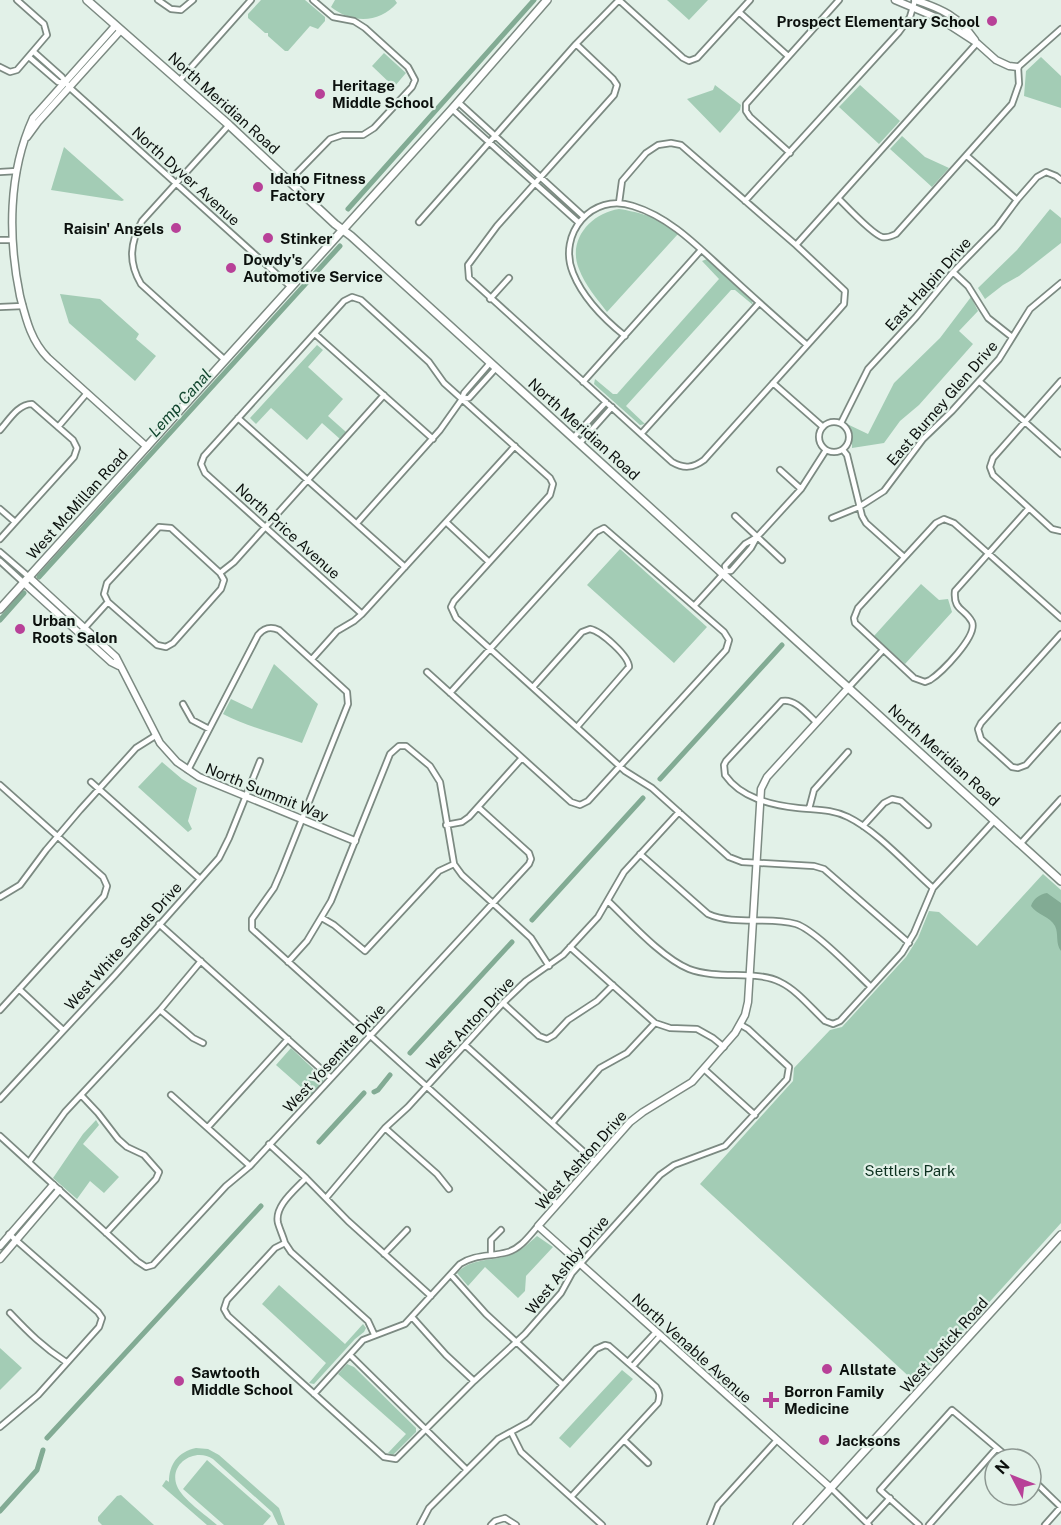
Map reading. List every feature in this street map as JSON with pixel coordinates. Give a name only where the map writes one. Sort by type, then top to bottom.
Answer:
[{"type":"main road","name":"North Meridian Road","points":[[87,0],[725,572],[1061,881]]},
{"type":"main road","name":"West McMillan Road","points":[[0,609],[452,109],[547,0]]},
{"type":"main road","name":"West Ustick Road","points":[[797,1525],[1060,1238]]},
{"type":"street","points":[[0,67],[10,72],[17,70],[45,39],[47,31],[44,24],[17,0]]},
{"type":"street","points":[[158,0],[171,9],[181,10],[193,0]]},
{"type":"street","points":[[179,81],[251,0]]},
{"type":"street","points":[[289,181],[330,139],[342,135],[363,135],[374,128],[412,87],[415,80],[408,67],[365,28],[354,21],[333,17],[313,0]]},
{"type":"street","points":[[419,222],[494,135],[619,0],[689,61],[697,58],[750,0]]},
{"type":"street","points":[[790,153],[750,117],[746,107],[751,98],[839,0]]},
{"type":"street","points":[[895,0],[942,10],[959,21],[977,43],[996,60],[1009,66],[1018,67],[1061,29]]},
{"type":"street","points":[[745,201],[906,24],[914,4]]},
{"type":"street","points":[[739,12],[788,56]]},
{"type":"street","points":[[118,28],[67,85],[24,142],[16,171],[12,240],[23,306],[36,344],[48,358],[147,447]]},
{"type":"street","points":[[796,245],[977,43]]},
{"type":"street","points":[[576,44],[613,79],[617,85],[614,95],[497,226],[486,244],[471,260],[467,271],[473,283],[490,299],[672,462],[680,467],[689,467],[704,460],[844,304],[845,291],[686,147],[666,143],[650,149],[624,176],[619,203]]},
{"type":"street","points":[[34,52],[62,77],[67,85]]},
{"type":"street","points":[[30,57],[58,82],[67,85]]},
{"type":"street","points":[[838,198],[874,232],[883,237],[897,234],[1012,104],[1017,96],[1019,84],[1018,67]]},
{"type":"street","name":"North Dyver Avenue","points":[[67,85],[291,287]]},
{"type":"street","points":[[458,102],[583,216]]},
{"type":"street","points":[[452,109],[578,222]]},
{"type":"street","points":[[225,360],[141,284],[134,270],[131,252],[135,233],[142,221],[229,125]]},
{"type":"street","points":[[967,156],[1017,200]]},
{"type":"street","points":[[0,172],[16,171]]},
{"type":"street","name":"East Halpin Drive","points":[[841,423],[868,369],[916,317],[953,272],[997,227],[1037,177],[1046,172],[1061,180]]},
{"type":"street","points":[[625,336],[610,324],[594,305],[573,273],[569,257],[578,222],[590,211],[606,204],[633,205],[669,223],[807,345]]},
{"type":"street","points":[[0,240],[12,240]]},
{"type":"street","points":[[583,382],[701,250]]},
{"type":"street","points":[[953,272],[968,285],[988,318],[1012,337]]},
{"type":"street","points":[[490,299],[509,278]]},
{"type":"street","name":"East Burney Glen Drive","points":[[832,518],[859,507],[884,491],[923,439],[999,359],[1030,309],[1061,283]]},
{"type":"street","points":[[405,567],[238,418],[344,301],[352,297],[361,300],[426,359],[440,378],[550,478],[553,487],[550,495],[454,601],[451,607],[456,618],[620,766],[652,788],[729,857],[742,862],[814,866],[824,869],[909,943]]},
{"type":"street","points":[[641,434],[759,303]]},
{"type":"street","points":[[0,307],[23,306]]},
{"type":"street","points":[[315,334],[433,439]]},
{"type":"street","points":[[357,523],[433,439],[462,399],[469,398],[493,365]]},
{"type":"street","points":[[979,381],[1061,454]]},
{"type":"street","points":[[1061,381],[993,458],[990,467],[993,475],[1052,529],[1061,531]]},
{"type":"street","points":[[773,383],[823,427]]},
{"type":"street","points":[[58,427],[87,393]]},
{"type":"street","points":[[220,573],[234,562],[384,395]]},
{"type":"street","points":[[577,440],[606,402]]},
{"type":"street","points":[[0,430],[20,408],[27,404],[35,406],[73,440],[77,448],[74,457],[0,538]]},
{"type":"street","points":[[577,440],[612,407]]},
{"type":"street","name":"North Price Avenue","points":[[238,418],[204,456],[201,464],[205,473],[362,614]]},
{"type":"street","points":[[831,422],[841,423],[848,429],[850,438],[843,450],[835,452],[826,450],[820,442],[820,432],[831,422]]},
{"type":"street","points":[[312,659],[338,631],[362,614],[515,446]]},
{"type":"street","points":[[694,606],[725,572],[725,566],[746,544],[757,537],[801,489],[826,450]]},
{"type":"street","points":[[843,450],[847,455],[859,507],[866,523],[904,557]]},
{"type":"street","points":[[780,470],[801,489]]},
{"type":"street","points":[[1029,508],[990,553],[955,591],[954,599],[957,607],[972,622],[973,630],[971,637],[935,677],[925,682],[914,678],[857,627],[854,618],[858,608],[904,557],[936,523],[944,519],[954,523],[990,553],[1061,618]]},
{"type":"street","points":[[0,509],[15,522]]},
{"type":"street","points":[[735,516],[782,560]]},
{"type":"street","points":[[446,522],[489,562]]},
{"type":"street","points":[[163,526],[171,528],[220,573],[224,580],[221,589],[173,643],[166,647],[157,645],[108,602],[104,594],[107,583],[155,530],[163,526]]},
{"type":"street","points":[[427,672],[450,693],[522,758],[571,802],[580,805],[588,801],[726,650],[729,640],[724,632],[604,528],[596,532],[450,693]]},
{"type":"street","name":"North Summit Way","points":[[0,552],[26,580],[82,631],[116,657],[155,736],[177,762],[200,777],[355,841]]},
{"type":"street","name":"North Summit Way","points":[[0,561],[26,580]]},
{"type":"street","points":[[82,631],[108,602]]},
{"type":"street","points":[[188,770],[258,635],[268,627],[279,630],[343,688],[349,696],[348,704],[274,888],[252,919],[251,924],[256,933],[557,1204]]},
{"type":"street","points":[[533,687],[582,632],[590,629],[598,631],[626,657],[629,663],[627,672],[577,727]]},
{"type":"street","points":[[1061,634],[978,729],[981,739],[1012,766],[1018,768],[1026,765],[1061,726]]},
{"type":"street","points":[[849,687],[883,650]]},
{"type":"street","name":"West Ashton Drive","points":[[314,1394],[363,1340],[405,1324],[466,1261],[508,1252],[517,1247],[636,1116],[692,1082],[741,1025],[748,1002],[761,789],[767,777],[849,687]]},
{"type":"street","points":[[816,722],[795,703],[787,700],[778,704],[726,761],[723,770],[727,778],[746,795],[760,801],[838,813],[863,826],[933,888]]},
{"type":"street","points":[[183,704],[192,720],[209,729]]},
{"type":"street","points":[[0,897],[20,885],[57,836],[136,748],[155,736]]},
{"type":"street","points":[[288,962],[307,941],[322,918],[390,754],[399,746],[406,746],[430,766],[440,782],[454,864],[462,875],[531,938],[549,966]]},
{"type":"street","points":[[809,809],[814,789],[848,752]]},
{"type":"street","points":[[446,825],[462,822],[522,758]]},
{"type":"street","name":"West White Sands Drive","points":[[0,1099],[115,975],[225,848],[260,761]]},
{"type":"street","points":[[91,783],[200,879]]},
{"type":"street","points":[[0,785],[103,877],[107,886],[104,896],[0,1010]]},
{"type":"street","points":[[863,826],[884,803],[892,799],[901,801],[928,825]]},
{"type":"street","points":[[1021,843],[1061,799]]},
{"type":"street","name":"West Yosemite Drive","points":[[106,1233],[142,1265],[149,1266],[156,1262],[226,1186],[250,1166],[530,864],[529,853],[478,807]]},
{"type":"street","name":"West Anton Drive","points":[[326,1198],[385,1128],[503,1003],[526,981],[549,966],[570,947],[598,917],[620,877],[678,812]]},
{"type":"street","points":[[608,901],[665,954],[682,966],[708,974],[773,979],[782,982],[825,1021],[832,1024],[840,1020],[872,987],[909,943],[933,888],[994,820]]},
{"type":"street","points":[[640,854],[708,914],[722,918],[787,922],[804,927],[872,987]]},
{"type":"street","points":[[322,918],[365,951],[439,871],[454,864]]},
{"type":"street","points":[[159,924],[331,1078]]},
{"type":"street","points":[[570,947],[655,1023],[670,1028],[697,1029],[724,1047]]},
{"type":"street","points":[[29,1162],[65,1112],[160,1010],[201,961]]},
{"type":"street","points":[[503,1003],[539,1036],[547,1039],[568,1020],[597,1001],[613,985]]},
{"type":"street","points":[[19,989],[63,1030]]},
{"type":"street","points":[[160,1010],[193,1038],[203,1043]]},
{"type":"street","points":[[552,1123],[600,1068],[627,1053],[655,1023]]},
{"type":"street","name":"West Ashby Drive","points":[[314,1394],[384,1457],[392,1460],[399,1457],[474,1381],[517,1342],[561,1293],[569,1277],[580,1264],[660,1175],[674,1165],[725,1146],[788,1079],[790,1071],[786,1063],[741,1025]]},
{"type":"street","points":[[208,1127],[288,1039]]},
{"type":"street","points":[[465,1045],[595,1162]]},
{"type":"street","points":[[704,1069],[755,1114]]},
{"type":"street","points":[[0,1136],[106,1233],[156,1179],[159,1172],[144,1155],[127,1147],[118,1139],[81,1095]]},
{"type":"street","points":[[171,1095],[250,1166]]},
{"type":"street","points":[[385,1128],[437,1174],[449,1189]]},
{"type":"street","points":[[269,1144],[431,1296]]},
{"type":"street","points":[[306,1178],[283,1202],[277,1214],[285,1243],[291,1252],[368,1321],[374,1334]]},
{"type":"street","points":[[0,1246],[53,1185]]},
{"type":"street","points":[[0,1259],[59,1190]]},
{"type":"street","name":"North Venable Avenue","points":[[538,1226],[831,1488]]},
{"type":"street","points":[[384,1254],[407,1230]]},
{"type":"street","points":[[491,1255],[490,1240],[501,1230]]},
{"type":"street","points":[[0,1427],[34,1399],[99,1327],[102,1318],[99,1312],[9,1234]]},
{"type":"street","points":[[285,1243],[275,1248],[259,1265],[227,1300],[224,1308],[228,1316],[314,1394]]},
{"type":"street","points":[[451,1275],[486,1314],[563,1385]]},
{"type":"street","points":[[10,1313],[32,1337],[66,1362]]},
{"type":"street","points":[[412,1317],[474,1381]]},
{"type":"street","points":[[631,1364],[658,1334]]},
{"type":"street","points":[[420,1525],[429,1508],[498,1439],[529,1422],[596,1349],[605,1345],[613,1347],[656,1387],[660,1394],[658,1403],[571,1497]]},
{"type":"street","points":[[350,1355],[467,1470]]},
{"type":"street","points":[[920,1525],[880,1490],[952,1410],[997,1447]]},
{"type":"street","points":[[511,1432],[521,1452],[602,1525]]},
{"type":"street","points":[[624,1440],[648,1462]]},
{"type":"street","points":[[710,1525],[718,1505],[777,1440]]},
{"type":"street","points":[[928,1525],[983,1464]]},
{"type":"street","points":[[831,1488],[868,1524],[890,1498]]},
{"type":"street","points":[[1043,1490],[1061,1507],[1045,1525]]},
{"type":"street","points":[[491,1525],[505,1518],[516,1525]]},
{"type":"green space","points":[[261,0],[305,0],[325,17],[325,21],[318,29],[310,26],[288,51],[285,51],[268,36],[268,33],[248,18],[248,14]]},
{"type":"green space","points":[[335,0],[395,0],[397,3],[382,15],[365,19],[347,16],[331,7]]},
{"type":"green space","points":[[667,0],[708,0],[689,20]]},
{"type":"green space","points":[[384,53],[406,73],[394,87],[372,66]]},
{"type":"green space","points":[[1041,57],[1061,76],[1061,108],[1024,96],[1026,71]]},
{"type":"green space","points":[[715,85],[741,105],[740,110],[720,133],[687,99],[713,90]]},
{"type":"green space","points":[[860,85],[900,121],[879,144],[839,107]]},
{"type":"green space","points":[[902,136],[925,157],[949,168],[932,187],[890,149]]},
{"type":"green space","points":[[64,147],[124,200],[51,190]]},
{"type":"green space","points":[[619,209],[651,217],[666,224],[678,234],[607,312],[579,269],[576,248],[579,238],[591,222],[599,216]]},
{"type":"green space","points":[[1050,209],[1061,218],[1061,243],[985,299],[978,288],[1017,250]]},
{"type":"green space","points":[[707,259],[752,301],[753,305],[735,290],[731,290],[626,406],[645,424],[640,425],[594,384],[595,379],[613,394],[617,394],[719,279],[702,261]]},
{"type":"green space","points":[[60,294],[100,299],[139,334],[136,339],[156,356],[135,381],[69,323]]},
{"type":"green space","points":[[971,297],[978,311],[959,331],[973,344],[919,405],[900,421],[884,443],[852,448],[852,431],[847,424],[868,434],[894,383],[940,338]]},
{"type":"green space","points":[[317,345],[323,350],[308,367],[343,399],[328,416],[346,432],[340,439],[322,423],[307,440],[271,408],[256,424],[250,418]]},
{"type":"green space","points":[[620,549],[707,627],[674,663],[587,585]]},
{"type":"green space","points":[[921,584],[939,600],[948,599],[952,612],[905,664],[874,636]]},
{"type":"green space","points":[[274,664],[318,704],[302,743],[223,714],[231,699],[252,709]]},
{"type":"green space","points":[[162,762],[197,788],[188,821],[192,829],[188,832],[138,787]]},
{"type":"green space","name":"Settlers Park","points":[[1043,874],[1061,890],[1061,1223],[916,1383],[700,1184],[793,1081],[794,1068],[830,1030],[842,1027],[906,957],[918,938],[929,911],[939,912],[977,946]]},
{"type":"green space","points":[[291,1048],[323,1078],[323,1082],[311,1096],[276,1065]]},
{"type":"green space","points":[[96,1120],[99,1125],[83,1144],[119,1177],[104,1193],[90,1181],[77,1199],[53,1178],[83,1134]]},
{"type":"green space","points":[[537,1236],[553,1247],[526,1276],[525,1291],[518,1298],[485,1267],[468,1286],[457,1273],[469,1264],[514,1253]]},
{"type":"green space","points":[[279,1285],[345,1344],[363,1324],[366,1328],[314,1384],[309,1383],[326,1363],[262,1304]]},
{"type":"green space","points":[[0,1348],[22,1368],[0,1390]]},
{"type":"green space","points":[[347,1364],[354,1367],[416,1428],[416,1432],[393,1455],[388,1453],[406,1434],[338,1374]]},
{"type":"green space","points":[[622,1370],[633,1379],[570,1448],[559,1438]]},
{"type":"green space","points":[[196,1448],[208,1449],[219,1455],[279,1508],[285,1525],[278,1525],[272,1512],[213,1459],[199,1455],[191,1456],[180,1465],[175,1478],[184,1496],[217,1525],[207,1525],[162,1486],[166,1480],[169,1482],[169,1476],[176,1460],[184,1452]]},
{"type":"green space","points":[[207,1460],[271,1516],[263,1525],[224,1525],[183,1489]]},
{"type":"green space","points":[[121,1495],[154,1525],[102,1525],[98,1517],[117,1496]]},
{"type":"shaded area","points":[[1047,893],[1061,903],[1061,951],[1053,923],[1031,906],[1037,897]]},
{"type":"waterway","name":"Lemp Canal","points":[[348,209],[534,0]]},
{"type":"waterway","name":"Lemp Canal","points":[[39,577],[340,246]]},
{"type":"waterway","name":"Lemp Canal","points":[[0,620],[24,593]]},
{"type":"waterway","points":[[660,779],[782,645]]},
{"type":"waterway","points":[[532,920],[643,798]]},
{"type":"waterway","points":[[410,1053],[512,942]]},
{"type":"waterway","points":[[374,1092],[390,1075]]},
{"type":"waterway","points":[[319,1142],[364,1093]]},
{"type":"waterway","points":[[47,1438],[261,1206]]},
{"type":"waterway","points":[[0,1511],[37,1470],[43,1450]]},
{"type":"place","name":"Prospect Elementary School","points":[[992,21]]},
{"type":"place","name":"Heritage Middle School","points":[[320,94]]},
{"type":"place","name":"Idaho Fitness Factory","points":[[258,187]]},
{"type":"place","name":"Raisin' Angels","points":[[176,228]]},
{"type":"place","name":"Stinker","points":[[268,238]]},
{"type":"place","name":"Dowdy's Automotive Service","points":[[231,268]]},
{"type":"place","name":"Urban Roots Salon","points":[[20,629]]},
{"type":"place","name":"Allstate","points":[[827,1369]]},
{"type":"place","name":"Sawtooth Middle School","points":[[179,1381]]},
{"type":"place","name":"Borron Family Medicine","points":[[771,1400]]},
{"type":"place","name":"Jacksons","points":[[824,1440]]}]
